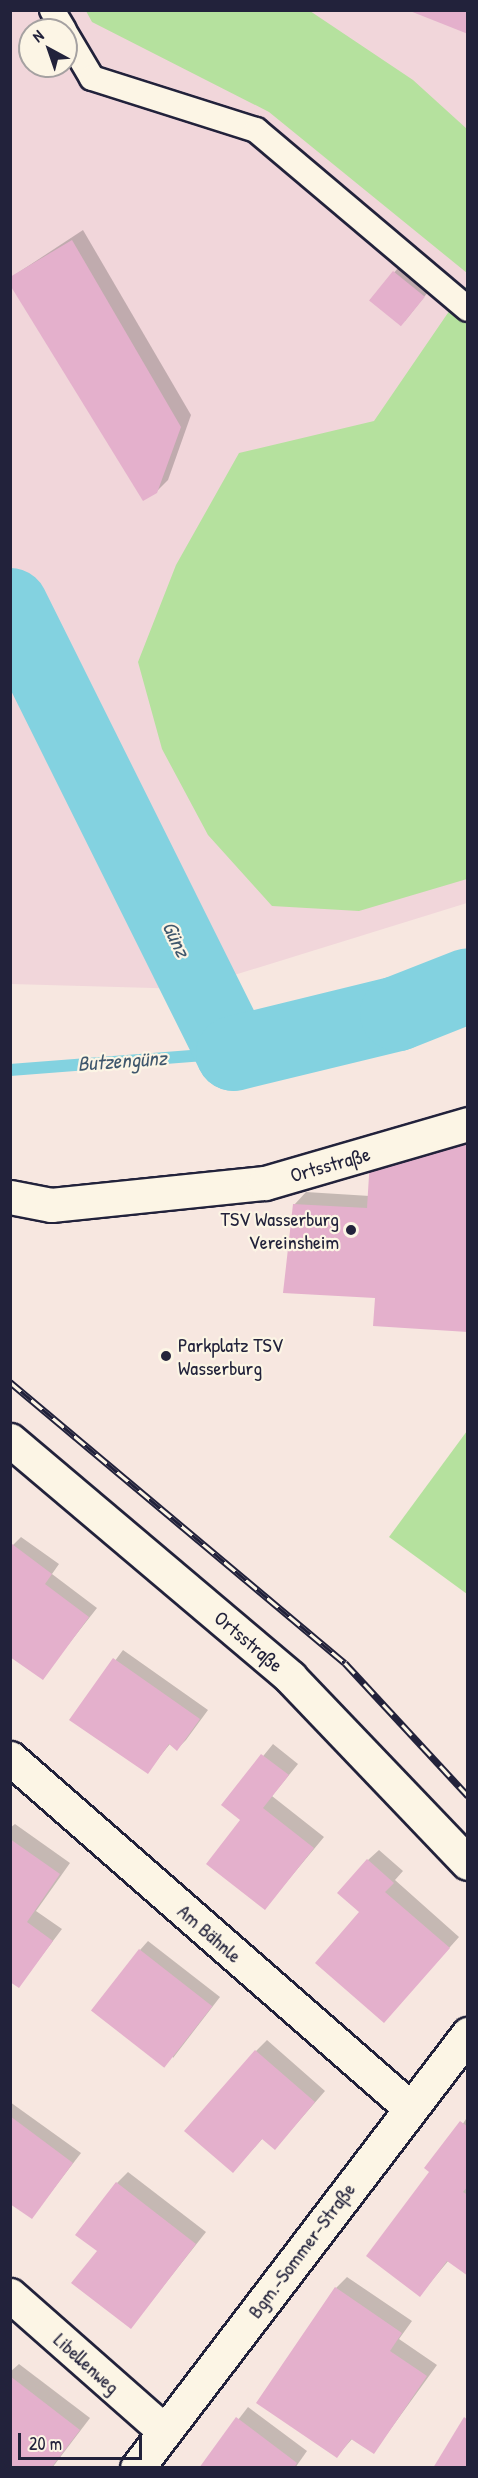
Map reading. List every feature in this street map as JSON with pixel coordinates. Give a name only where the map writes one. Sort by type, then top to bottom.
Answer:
[{"type":"street","name":"Ortsstraße","points":[[10,1197],[51,1205],[265,1183],[468,1124]]},
{"type":"street","name":"Ortsstraße","points":[[13,1448],[290,1677],[468,1863]]},
{"type":"street","name":"Am Bähnle","points":[[10,1758],[409,2107]]},
{"type":"street","name":"Bgm.-Sommer-Straße","points":[[137,2468],[409,2107],[468,2034]]},
{"type":"street","name":"Libellenweg","points":[[10,2295],[164,2431]]},
{"type":"lane","points":[[78,54],[92,78],[256,130],[468,309]]},
{"type":"shaded area","points":[[11,11],[467,11],[467,903],[189,989],[11,984]]},
{"type":"green space","points":[[86,11],[310,11],[413,80],[467,129],[467,273],[269,112],[92,22]]},
{"type":"green space","points":[[467,285],[467,879],[359,911],[272,906],[208,835],[162,749],[138,662],[176,565],[239,453],[374,421]]},
{"type":"green space","points":[[467,1431],[467,1594],[389,1537]]},
{"type":"building","points":[[410,10],[468,10],[468,34],[410,11]]},
{"type":"building","points":[[72,240],[181,427],[157,493],[143,501],[10,285],[10,277]]},
{"type":"building","points":[[393,271],[425,297],[401,326],[369,301]]},
{"type":"building","points":[[435,1142],[468,1144],[468,1332],[373,1326],[375,1298],[283,1293],[293,1204],[367,1208],[370,1159],[407,1161],[407,1151],[435,1153]]},
{"type":"building","points":[[12,1544],[52,1574],[45,1584],[89,1617],[43,1680],[10,1657]]},
{"type":"building","points":[[113,1658],[200,1719],[177,1751],[169,1744],[148,1774],[69,1720]]},
{"type":"building","points":[[261,1754],[289,1775],[263,1808],[314,1848],[265,1910],[206,1864],[240,1820],[221,1805]]},
{"type":"building","points":[[10,1839],[60,1874],[27,1922],[53,1941],[19,1988],[10,1982]]},
{"type":"building","points":[[367,1859],[394,1883],[385,1892],[450,1948],[384,2023],[315,1963],[359,1912],[337,1893]]},
{"type":"building","points":[[139,1949],[212,2006],[164,2068],[91,2010]]},
{"type":"building","points":[[255,2050],[315,2102],[275,2150],[262,2139],[233,2173],[184,2131]]},
{"type":"building","points":[[10,2116],[73,2163],[32,2219],[10,2204]]},
{"type":"building","points":[[460,2121],[468,2127],[468,2186],[463,2192],[468,2195],[468,2276],[447,2261],[420,2297],[366,2256],[429,2172],[424,2168]]},
{"type":"building","points":[[116,2182],[196,2244],[131,2329],[71,2283],[97,2251],[75,2235]]},
{"type":"building","points":[[335,2287],[402,2333],[390,2351],[427,2376],[374,2454],[351,2439],[337,2458],[256,2403]]},
{"type":"building","points":[[10,2376],[80,2430],[51,2468],[10,2468]]},
{"type":"building","points":[[236,2417],[297,2463],[294,2468],[199,2468]]},
{"type":"building","points":[[464,2417],[468,2420],[468,2468],[433,2468]]},
{"type":"waterway","name":"Günz","points":[[10,605],[233,1053],[397,1013],[468,985]]},
{"type":"waterway","name":"Butzengünz","points":[[10,1070],[233,1053]]},
{"type":"railway","points":[[10,1382],[345,1663],[468,1796]]},
{"type":"place","name":"TSV Wasserburg Vereinsheim","points":[[351,1230]]},
{"type":"place","name":"Parkplatz TSV Wasserburg","points":[[166,1356]]}]
